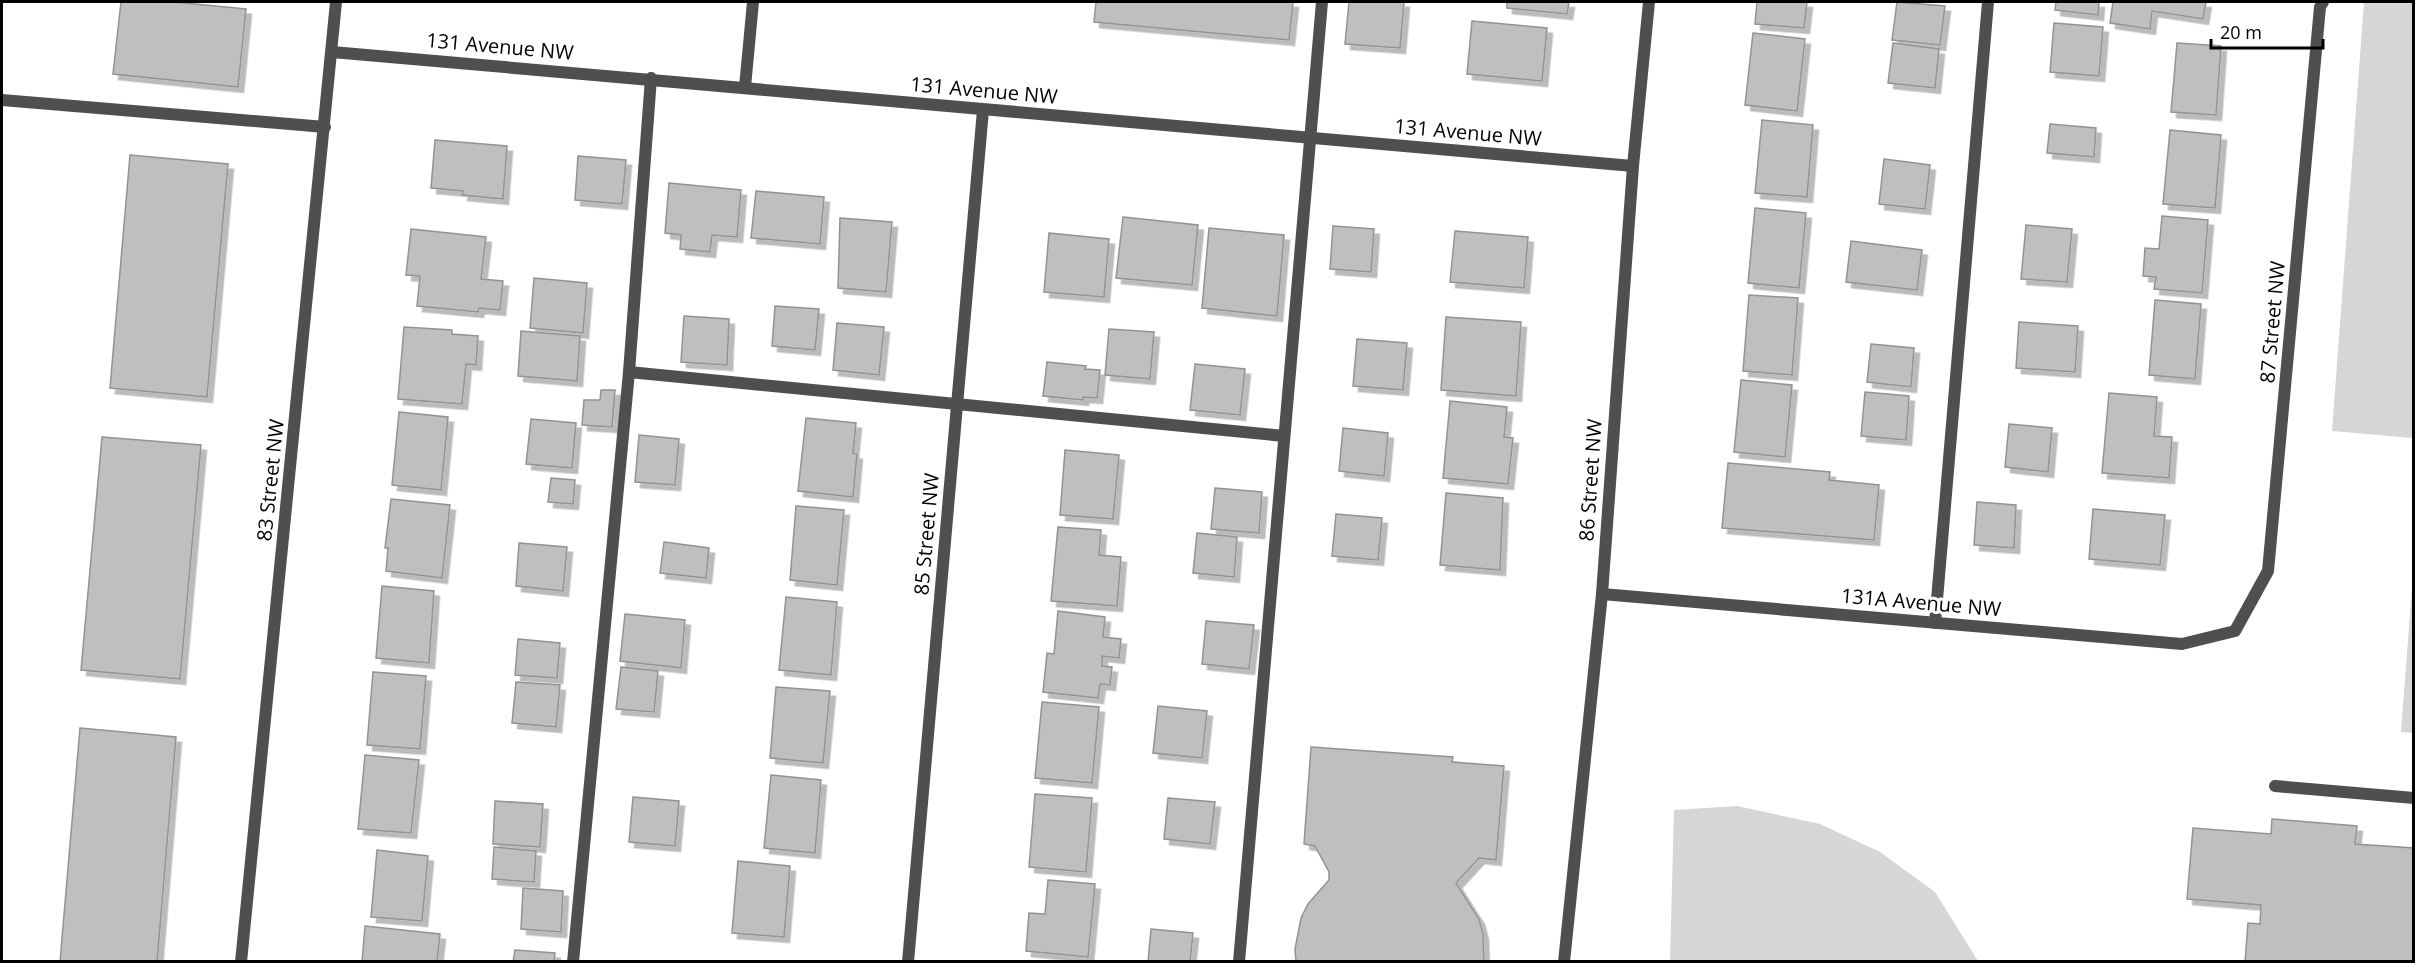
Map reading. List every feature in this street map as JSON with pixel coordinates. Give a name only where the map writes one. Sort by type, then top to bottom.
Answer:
[{"type":"street","name":"83 Street NW","points":[[241,962],[326,127],[336,2]]},
{"type":"street","points":[[745,87],[753,2]]},
{"type":"street","points":[[1239,962],[1322,2]]},
{"type":"street","name":"86 Street NW","points":[[1564,962],[1602,594],[1633,166],[1649,2]]},
{"type":"street","points":[[1935,623],[1988,2]]},
{"type":"street","name":"87 Street NW","points":[[2235,631],[2268,571],[2321,4]]},
{"type":"street","name":"131 Avenue NW","points":[[332,52],[651,78],[983,110],[1633,166]]},
{"type":"street","points":[[573,962],[629,372],[651,78]]},
{"type":"street","points":[[2,100],[326,127]]},
{"type":"street","name":"85 Street NW","points":[[908,962],[983,110]]},
{"type":"street","points":[[629,372],[1284,436]]},
{"type":"street","name":"131A Avenue NW","points":[[1602,594],[2182,644],[2235,631]]},
{"type":"street","points":[[2275,786],[2414,798]]},
{"type":"shaded area","points":[[2364,2],[2413,2],[2413,438],[2332,431]]},
{"type":"shaded area","points":[[2413,574],[2414,733],[2401,732]]},
{"type":"shaded area","points":[[1737,806],[1820,824],[1880,852],[1935,892],[1978,961],[1670,961],[1674,810]]},
{"type":"building","points":[[121,2],[174,2],[246,9],[238,87],[113,74]]},
{"type":"building","points":[[1096,2],[1293,2],[1289,40],[1094,22]]},
{"type":"building","points":[[1349,2],[1404,2],[1400,48],[1345,44]]},
{"type":"building","points":[[1507,2],[1569,2],[1567,14],[1507,8]]},
{"type":"building","points":[[1757,2],[1807,2],[1804,28],[1755,24]]},
{"type":"building","points":[[1897,2],[1945,6],[1940,45],[1892,40]]},
{"type":"building","points":[[2056,2],[2099,2],[2098,15],[2055,10]]},
{"type":"building","points":[[2113,2],[2206,2],[2203,19],[2152,11],[2150,29],[2110,23]]},
{"type":"building","points":[[1472,21],[1547,28],[1542,81],[1467,74]]},
{"type":"building","points":[[2054,23],[2103,27],[2099,76],[2050,72]]},
{"type":"building","points":[[1753,33],[1805,39],[1797,111],[1745,105]]},
{"type":"building","points":[[1893,43],[1939,49],[1935,88],[1888,83]]},
{"type":"building","points":[[2177,43],[2221,46],[2216,115],[2171,112]]},
{"type":"building","points":[[1762,120],[1813,125],[1807,197],[1755,193]]},
{"type":"building","points":[[2050,124],[2096,128],[2094,157],[2047,153]]},
{"type":"building","points":[[2170,130],[2221,135],[2215,208],[2163,204]]},
{"type":"building","points":[[435,140],[507,146],[503,199],[462,195],[463,191],[431,188]]},
{"type":"building","points":[[130,155],[228,164],[207,397],[110,388]]},
{"type":"building","points":[[578,156],[626,160],[622,204],[575,200]]},
{"type":"building","points":[[1884,159],[1930,165],[1925,209],[1879,204]]},
{"type":"building","points":[[669,183],[741,190],[737,237],[712,235],[710,252],[680,249],[681,235],[665,233]]},
{"type":"building","points":[[756,191],[824,197],[820,244],[751,238]]},
{"type":"building","points":[[1755,208],[1806,213],[1799,288],[1748,283]]},
{"type":"building","points":[[2162,216],[2208,220],[2202,293],[2154,289],[2156,277],[2143,276],[2145,248],[2159,249]]},
{"type":"building","points":[[1123,217],[1198,225],[1192,285],[1116,278]]},
{"type":"building","points":[[840,218],[892,222],[886,292],[838,288]]},
{"type":"building","points":[[2026,225],[2072,229],[2067,282],[2021,279]]},
{"type":"building","points":[[1333,226],[1374,229],[1371,272],[1330,269]]},
{"type":"building","points":[[1209,228],[1284,235],[1277,316],[1202,308]]},
{"type":"building","points":[[411,229],[486,237],[481,279],[503,281],[500,310],[479,308],[478,312],[417,306],[420,276],[406,275]]},
{"type":"building","points":[[1455,231],[1528,237],[1524,288],[1450,282]]},
{"type":"building","points":[[1049,233],[1109,239],[1104,297],[1044,292]]},
{"type":"building","points":[[1851,241],[1922,250],[1917,290],[1846,282]]},
{"type":"building","points":[[534,278],[587,283],[583,333],[530,328]]},
{"type":"building","points":[[1749,295],[1798,298],[1792,375],[1743,371]]},
{"type":"building","points":[[2155,300],[2201,304],[2195,379],[2149,375]]},
{"type":"building","points":[[775,306],[819,309],[815,350],[772,346]]},
{"type":"building","points":[[684,316],[729,319],[727,365],[681,362]]},
{"type":"building","points":[[1446,317],[1521,322],[1516,396],[1441,390]]},
{"type":"building","points":[[2019,322],[2078,326],[2075,372],[2016,368]]},
{"type":"building","points":[[837,323],[884,327],[879,375],[833,370]]},
{"type":"building","points":[[404,327],[452,330],[452,334],[478,336],[476,365],[466,364],[462,404],[398,399]]},
{"type":"building","points":[[1109,329],[1154,332],[1150,379],[1105,375]]},
{"type":"building","points":[[521,331],[580,336],[577,381],[518,376]]},
{"type":"building","points":[[1357,339],[1407,343],[1403,390],[1353,386]]},
{"type":"building","points":[[1871,344],[1914,348],[1911,387],[1867,382]]},
{"type":"building","points":[[1047,362],[1086,366],[1085,369],[1100,370],[1097,398],[1083,397],[1083,400],[1043,396]]},
{"type":"building","points":[[1195,364],[1245,369],[1240,415],[1190,410]]},
{"type":"building","points":[[1741,380],[1792,385],[1785,457],[1734,452]]},
{"type":"building","points":[[601,390],[615,390],[612,427],[582,425],[584,400],[600,400]]},
{"type":"building","points":[[1865,392],[1909,396],[1906,440],[1861,436]]},
{"type":"building","points":[[2109,393],[2157,397],[2154,436],[2172,437],[2169,478],[2102,473]]},
{"type":"building","points":[[1450,401],[1507,407],[1504,437],[1513,438],[1508,484],[1443,478]]},
{"type":"building","points":[[399,412],[448,417],[441,490],[392,485]]},
{"type":"building","points":[[806,418],[856,423],[853,453],[857,454],[853,497],[798,491]]},
{"type":"building","points":[[531,419],[576,423],[572,468],[526,464]]},
{"type":"building","points":[[2009,424],[2052,428],[2048,472],[2005,467]]},
{"type":"building","points":[[1343,428],[1388,433],[1384,476],[1339,471]]},
{"type":"building","points":[[639,435],[679,439],[675,485],[635,482]]},
{"type":"building","points":[[102,437],[201,445],[180,679],[81,670]]},
{"type":"building","points":[[1065,450],[1119,455],[1113,519],[1060,515]]},
{"type":"building","points":[[1728,463],[1830,472],[1829,480],[1879,485],[1874,540],[1722,528]]},
{"type":"building","points":[[551,478],[575,480],[573,504],[548,502]]},
{"type":"building","points":[[1215,488],[1262,492],[1259,533],[1211,529]]},
{"type":"building","points":[[1446,493],[1503,498],[1500,570],[1440,565]]},
{"type":"building","points":[[391,499],[450,505],[442,578],[386,571],[388,548],[385,548]]},
{"type":"building","points":[[1977,502],[2016,505],[2014,548],[1974,545]]},
{"type":"building","points":[[796,506],[844,510],[837,585],[790,580]]},
{"type":"building","points":[[2093,509],[2165,515],[2160,565],[2089,559]]},
{"type":"building","points":[[1336,514],[1382,518],[1378,560],[1332,556]]},
{"type":"building","points":[[1058,527],[1101,530],[1099,555],[1121,557],[1117,606],[1051,601]]},
{"type":"building","points":[[1197,533],[1237,537],[1234,577],[1193,573]]},
{"type":"building","points":[[664,542],[709,548],[706,578],[660,573]]},
{"type":"building","points":[[519,543],[567,547],[563,591],[516,586]]},
{"type":"building","points":[[382,586],[434,591],[429,663],[376,658]]},
{"type":"building","points":[[786,597],[837,602],[831,675],[779,670]]},
{"type":"building","points":[[1058,611],[1105,617],[1103,637],[1121,639],[1119,658],[1102,656],[1102,666],[1112,667],[1110,685],[1100,684],[1098,698],[1043,692],[1047,653],[1054,654]]},
{"type":"building","points":[[625,614],[685,620],[681,668],[620,661]]},
{"type":"building","points":[[1206,621],[1254,625],[1249,669],[1202,664]]},
{"type":"building","points":[[518,639],[560,643],[557,678],[515,675]]},
{"type":"building","points":[[621,667],[658,671],[654,712],[616,709]]},
{"type":"building","points":[[373,672],[426,676],[420,749],[367,745]]},
{"type":"building","points":[[516,682],[560,685],[556,727],[512,723]]},
{"type":"building","points":[[776,687],[830,691],[823,763],[770,758]]},
{"type":"building","points":[[1042,702],[1099,707],[1092,783],[1035,778]]},
{"type":"building","points":[[1158,706],[1207,711],[1202,758],[1153,753]]},
{"type":"building","points":[[80,728],[176,737],[157,962],[60,962]]},
{"type":"building","points":[[1311,747],[1453,757],[1452,762],[1504,766],[1496,860],[1479,858],[1456,883],[1479,919],[1483,934],[1484,962],[1296,962],[1295,949],[1301,918],[1308,904],[1329,880],[1329,872],[1315,846],[1304,844]]},
{"type":"building","points":[[365,755],[419,760],[411,833],[358,829]]},
{"type":"building","points":[[771,775],[821,780],[815,853],[764,848]]},
{"type":"building","points":[[1035,794],[1092,798],[1086,872],[1029,867]]},
{"type":"building","points":[[633,797],[679,801],[675,846],[629,842]]},
{"type":"building","points":[[1168,798],[1215,802],[1210,844],[1164,839]]},
{"type":"building","points":[[495,801],[543,804],[540,847],[493,844]]},
{"type":"building","points":[[2272,819],[2357,826],[2355,844],[2414,848],[2414,962],[2245,962],[2248,923],[2260,924],[2261,905],[2187,899],[2193,828],[2271,834]]},
{"type":"building","points":[[494,847],[536,851],[534,882],[492,879]]},
{"type":"building","points":[[377,850],[428,856],[422,921],[371,917]]},
{"type":"building","points":[[738,861],[790,866],[784,937],[732,933]]},
{"type":"building","points":[[1048,880],[1095,884],[1088,957],[1026,951],[1029,913],[1045,914]]},
{"type":"building","points":[[523,888],[563,891],[561,932],[521,929]]},
{"type":"building","points":[[365,926],[440,934],[437,962],[362,962]]},
{"type":"building","points":[[1151,929],[1193,933],[1190,962],[1148,962]]},
{"type":"building","points":[[515,950],[555,953],[554,962],[513,962]]}]
